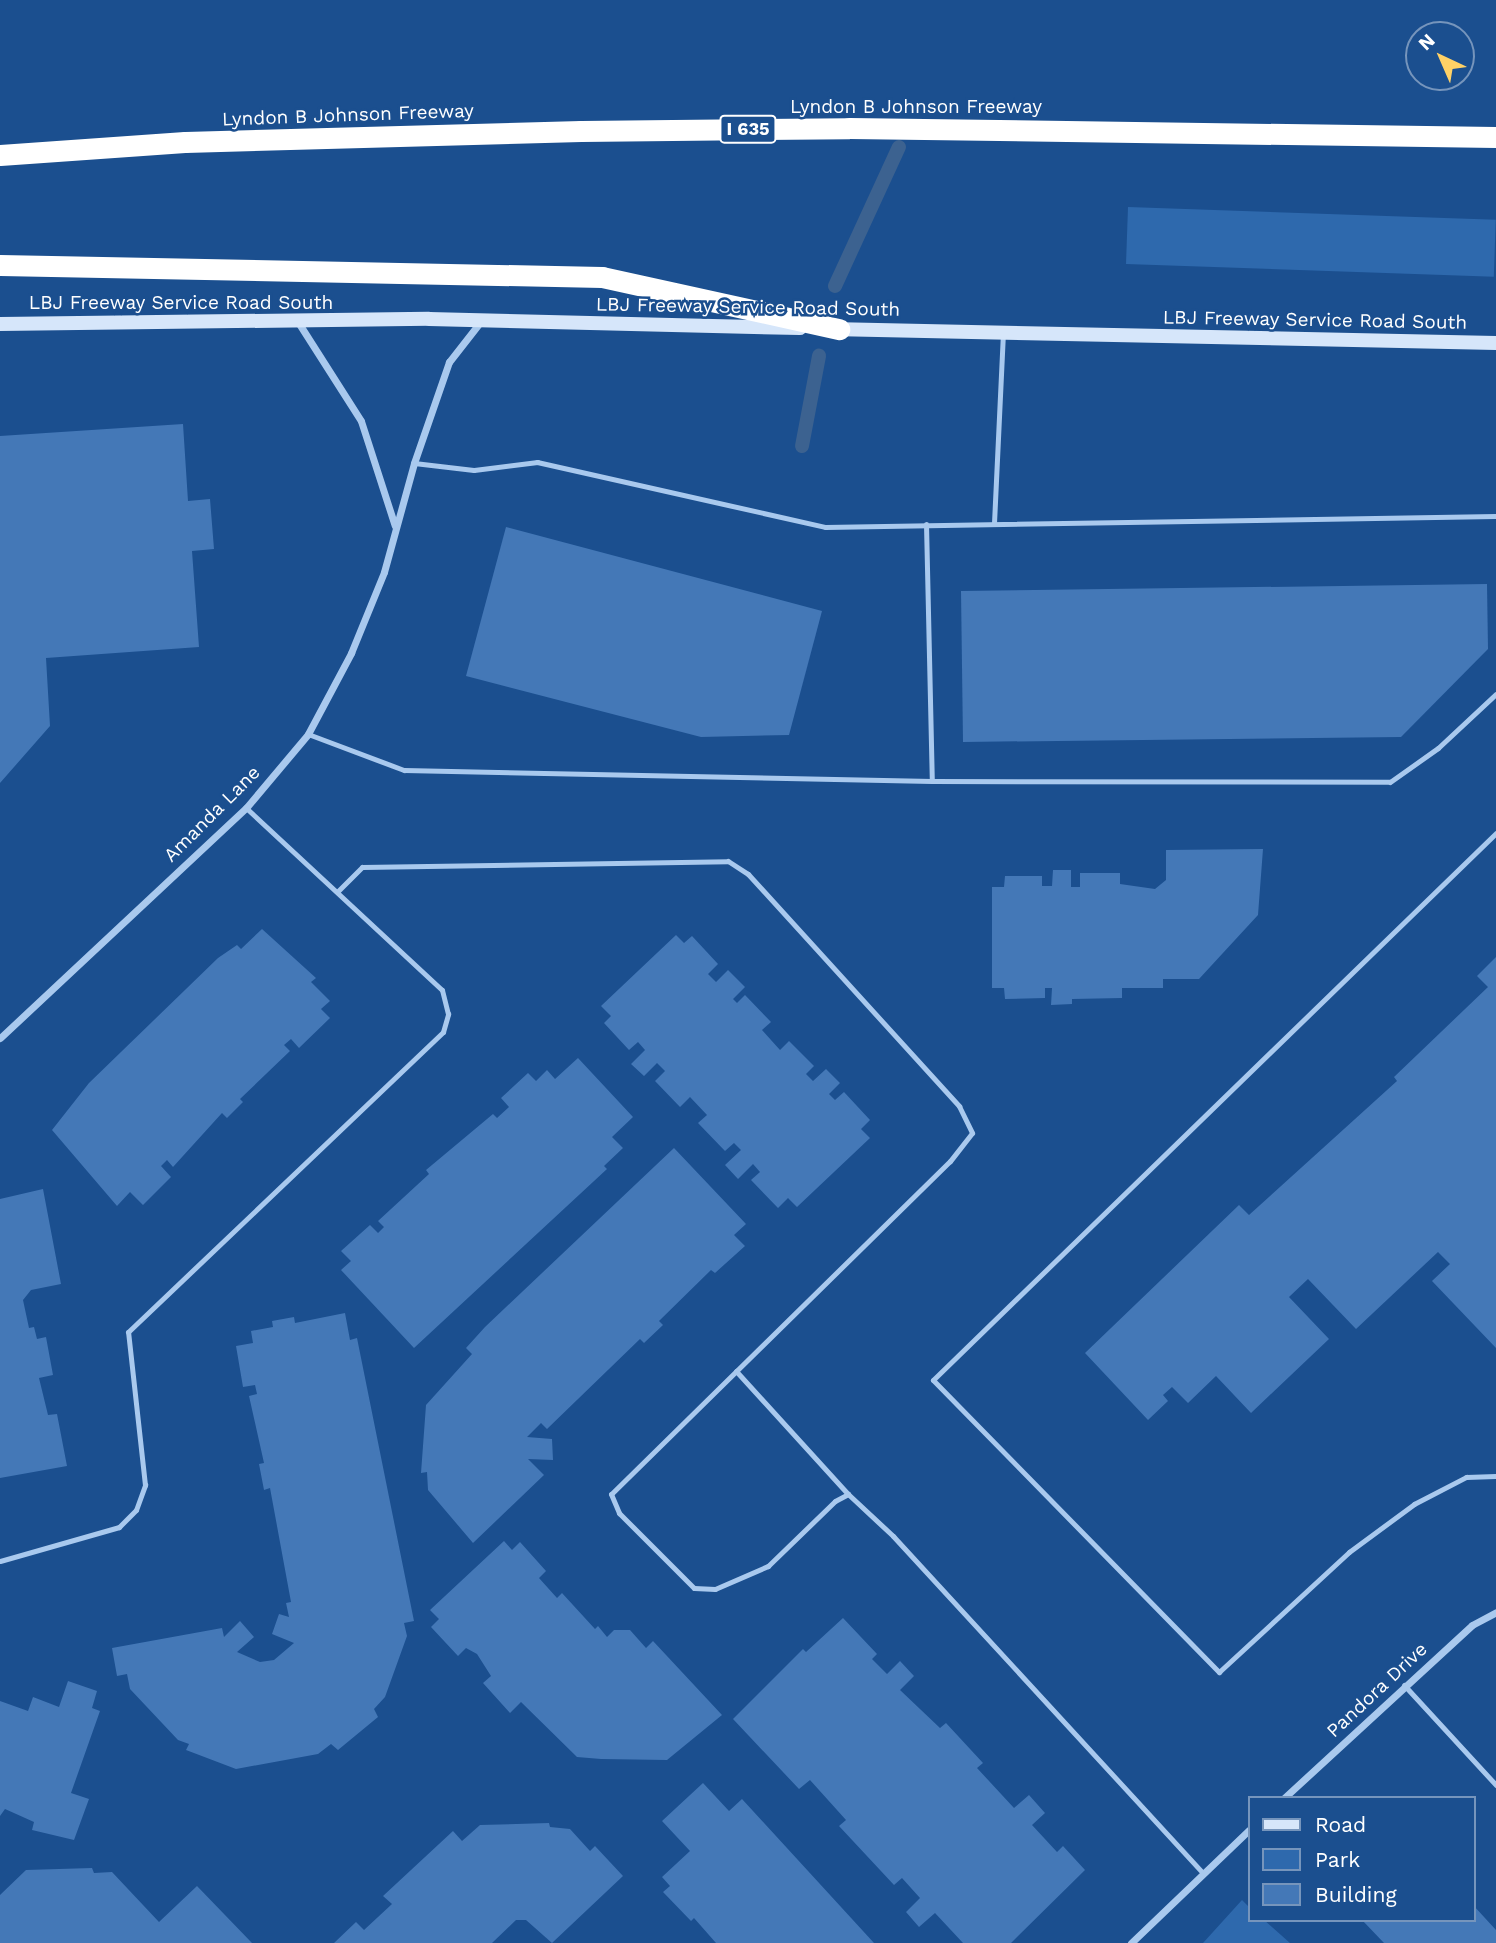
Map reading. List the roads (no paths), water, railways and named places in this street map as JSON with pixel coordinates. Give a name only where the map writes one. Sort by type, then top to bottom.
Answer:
[{"type":"highway","name":"Lyndon B Johnson Freeway","points":[[0,155],[185,142],[581,131],[849,128],[1496,137]]},
{"type":"highway","points":[[0,265],[602,277],[839,329]]},
{"type":"main road","name":"LBJ Freeway Service Road South","points":[[0,324],[481,321],[1496,343]]},
{"type":"street","name":"Amanda Lane","points":[[0,1038],[246,808],[308,734],[351,653],[384,572],[414,463],[449,362],[481,321]]},
{"type":"street","points":[[298,322],[361,421],[395,527]]},
{"type":"street","name":"Pandora Drive","points":[[1286,1796],[1472,1625],[1496,1612]]},
{"type":"street","points":[[1130,1943],[1248,1831]]},
{"type":"lane","points":[[994,523],[1004,332]]},
{"type":"lane","points":[[414,463],[474,470],[537,462],[825,527],[1496,516]]},
{"type":"lane","points":[[926,524],[932,781]]},
{"type":"lane","points":[[308,734],[404,770],[932,781],[1390,782],[1438,748],[1496,694]]},
{"type":"lane","points":[[1,1560],[119,1527],[136,1510],[145,1485],[128,1332],[443,1032],[449,1014],[442,990],[246,808]]},
{"type":"lane","points":[[1496,833],[933,1380],[1219,1672],[1349,1552],[1414,1504],[1466,1477],[1496,1476]]},
{"type":"lane","points":[[338,891],[362,867],[728,861],[748,874],[959,1106],[972,1133],[950,1161],[611,1494],[619,1513],[694,1588],[715,1589],[768,1566],[835,1501],[848,1494]]},
{"type":"lane","points":[[736,1371],[848,1494],[893,1536],[1203,1873]]},
{"type":"lane","points":[[1404,1685],[1496,1785]]},
{"type":"waterway","points":[[835,286],[899,147]]},
{"type":"waterway","points":[[802,446],[819,356]]}]
